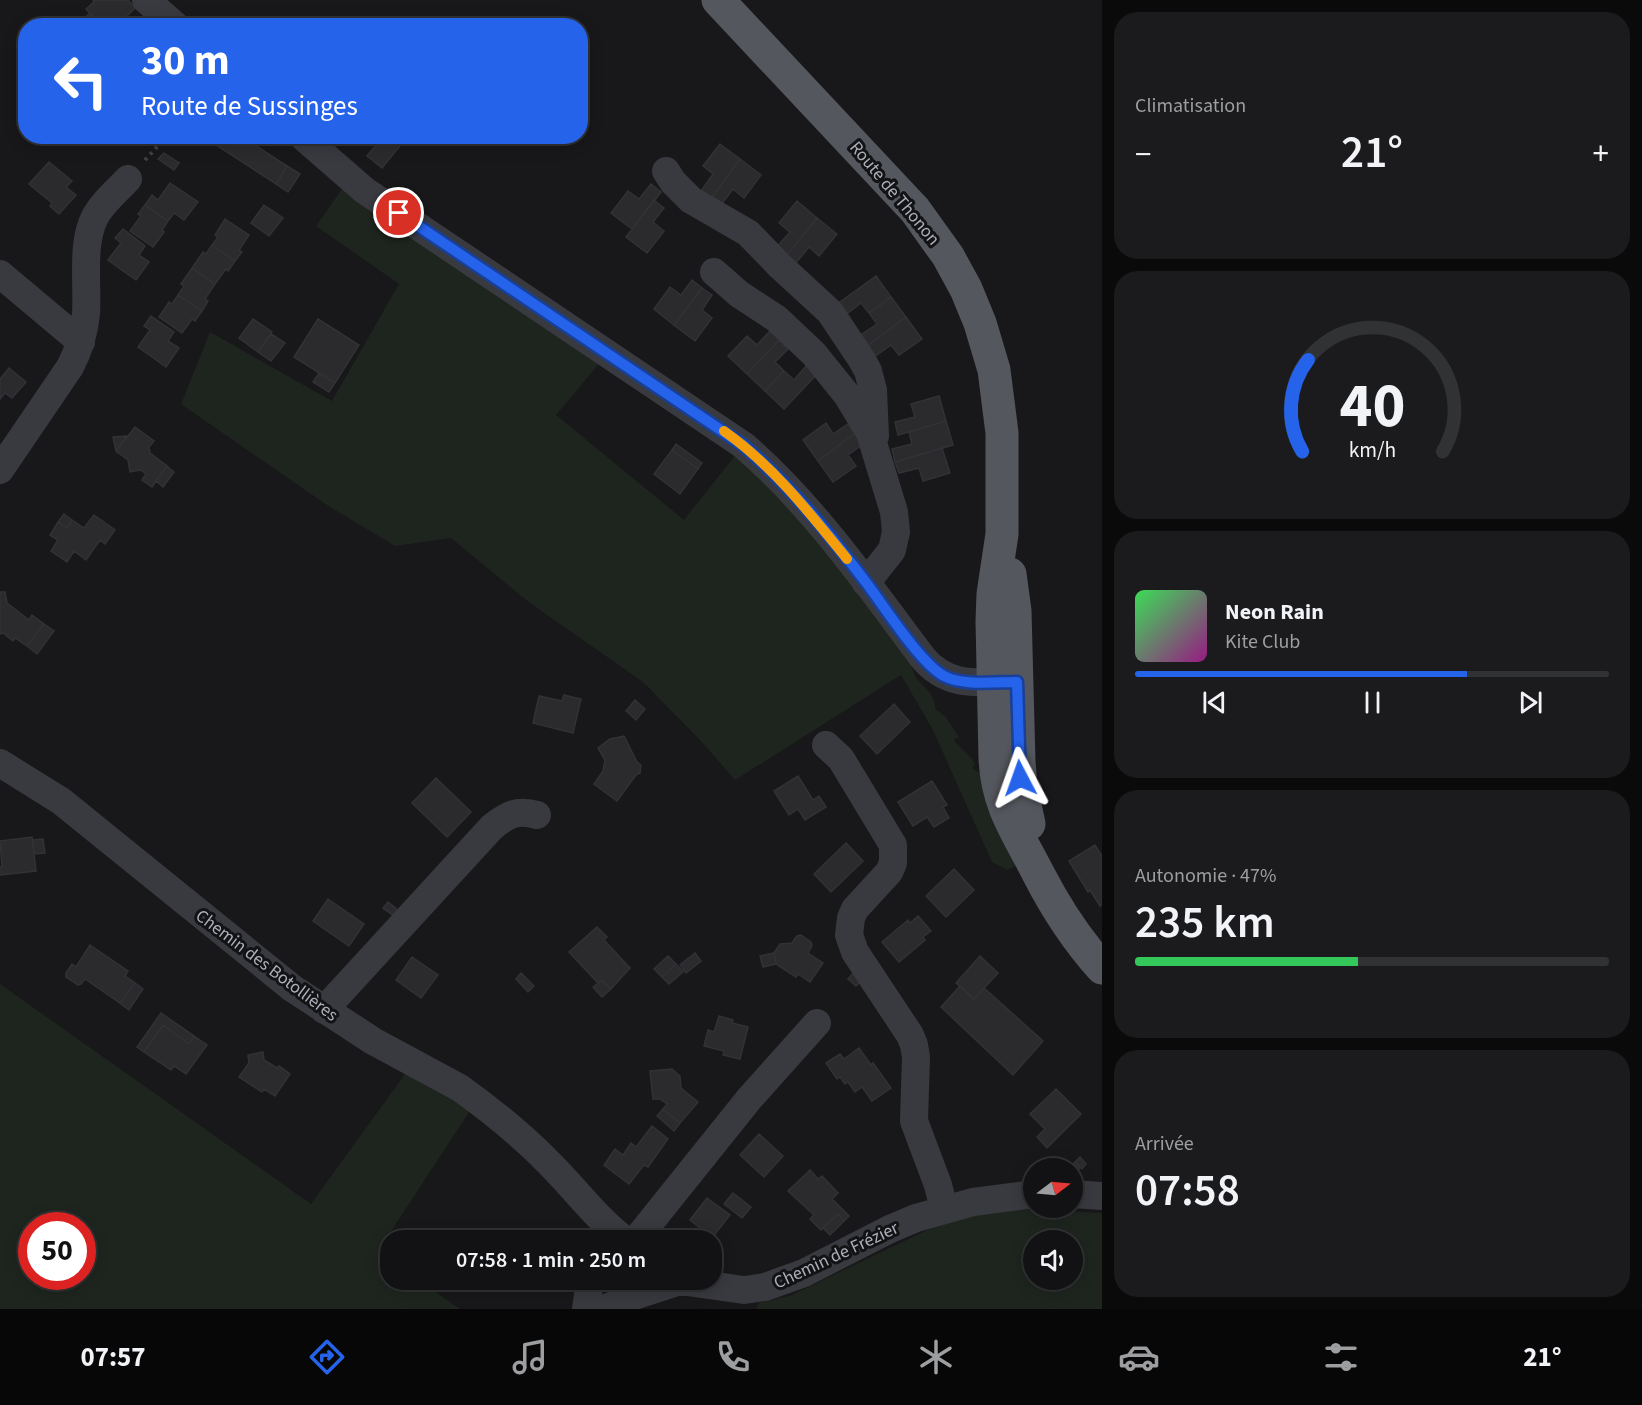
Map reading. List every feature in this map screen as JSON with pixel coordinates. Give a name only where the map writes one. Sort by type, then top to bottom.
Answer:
[{"type":"main road","name":"Route de Thonon","points":[[718,0],[909,204],[938,241],[957,273],[980,323],[990,356],[1002,433],[1002,534],[992,607],[1005,682],[996,772],[1000,797],[1013,829],[1053,903],[1071,930],[1102,968]]},
{"type":"street","points":[[146,0],[167,18]]},
{"type":"street","points":[[311,144],[364,190],[743,445],[789,488],[866,582],[923,658],[936,671],[949,679],[958,681],[1005,682]]},
{"type":"street","points":[[666,171],[673,182],[691,200],[748,233],[830,312],[868,371],[873,390],[875,447]]},
{"type":"street","points":[[0,470],[70,367],[81,342],[86,315],[87,245],[92,224],[96,215],[128,178]]},
{"type":"street","points":[[714,272],[739,294],[777,319],[814,354],[853,404],[875,447],[894,512],[896,532],[892,550],[866,582]]},
{"type":"street","points":[[0,274],[81,342]]},
{"type":"street","points":[[826,745],[841,759],[892,845],[893,863],[889,872],[855,909],[851,918],[849,935],[855,952],[910,1035],[914,1046],[916,1058],[914,1121],[938,1185],[944,1209]]},
{"type":"street","name":"Chemin des Botollières","points":[[0,763],[61,801],[262,965],[324,1010],[373,1041],[460,1088],[477,1100],[522,1137],[614,1230]]},
{"type":"street","points":[[324,1010],[492,827],[510,814],[518,812],[537,815]]},
{"type":"street","points":[[644,1230],[737,1113],[817,1023]]},
{"type":"street","name":"Chemin de Frézier","points":[[722,1288],[744,1290],[765,1287],[804,1273],[890,1229],[944,1209],[1023,1195]]},
{"type":"street","points":[[1083,1195],[1102,1196]]},
{"type":"street","points":[[590,1208],[592,1230]]},
{"type":"street","points":[[586,1309],[589,1290]]},
{"type":"street","name":"Chemin de Frézier","points":[[604,1309],[651,1290]]},
{"type":"path","points":[[128,178],[160,144]]},
{"type":"shaded area","points":[[349,179],[608,353],[556,415],[684,520],[737,453],[774,487],[915,663],[911,667],[915,676],[931,694],[935,709],[945,716],[959,737],[953,740],[972,759],[975,765],[972,768],[984,776],[1016,866],[1007,870],[992,862],[933,730],[901,675],[735,780],[701,741],[643,682],[530,603],[451,538],[395,546],[327,505],[181,404],[210,332],[332,401],[399,284],[316,226]]},
{"type":"shaded area","points":[[0,984],[311,1204],[413,1063],[477,1100],[392,1230],[380,1230],[378,1251],[380,1252],[380,1290],[432,1290],[460,1309],[0,1309]]},
{"type":"shaded area","points":[[1009,1208],[1023,1209],[1023,1218],[1083,1218],[1083,1212],[1102,1213],[1102,1309],[756,1309],[759,1303],[792,1295],[944,1222]]},
{"type":"building","points":[[93,0],[128,0],[135,8],[125,18],[94,18],[86,9],[94,2]]},
{"type":"building","points":[[90,13],[95,18],[84,18]]},
{"type":"building","points":[[215,144],[254,144],[287,166],[276,184]]},
{"type":"building","points":[[402,144],[382,168],[367,156],[376,145]]},
{"type":"building","points":[[720,144],[740,159],[711,199],[701,191],[713,174],[703,166]]},
{"type":"building","points":[[164,153],[179,163],[174,170],[158,159]]},
{"type":"building","points":[[740,159],[761,175],[744,198],[733,189],[720,206],[711,199]]},
{"type":"building","points":[[49,162],[72,181],[66,187],[76,195],[59,214],[50,206],[52,203],[29,184]]},
{"type":"building","points":[[287,166],[300,174],[288,192],[276,184]]},
{"type":"building","points":[[170,183],[198,202],[184,220],[174,213],[168,221],[145,205],[152,195],[158,200]]},
{"type":"building","points":[[651,184],[661,192],[632,229],[611,213],[628,191],[639,199]]},
{"type":"building","points":[[654,200],[664,208],[653,222],[664,231],[647,253],[626,237]]},
{"type":"building","points":[[797,201],[817,218],[786,256],[776,248],[790,232],[779,223]]},
{"type":"building","points":[[145,205],[168,221],[162,230],[164,232],[153,247],[130,231],[141,216],[138,214]]},
{"type":"building","points":[[264,205],[283,218],[269,236],[251,223]]},
{"type":"building","points":[[817,218],[837,234],[819,256],[809,247],[795,264],[786,256]]},
{"type":"building","points":[[225,219],[249,235],[239,250],[242,252],[235,261],[212,245]]},
{"type":"building","points":[[123,229],[145,246],[139,255],[149,262],[136,280],[108,260],[121,243],[115,238]]},
{"type":"building","points":[[212,245],[235,261],[215,284],[192,268],[203,252],[206,254]]},
{"type":"building","points":[[192,268],[215,284],[205,299],[208,301],[202,311],[178,295],[184,286],[181,284]]},
{"type":"building","points":[[876,276],[891,297],[869,313],[861,303],[844,316],[836,305]]},
{"type":"building","points":[[692,280],[702,288],[674,325],[654,309],[670,287],[681,295]]},
{"type":"building","points":[[702,288],[712,295],[702,310],[712,318],[695,341],[674,325]]},
{"type":"building","points":[[178,295],[202,311],[195,321],[192,319],[182,333],[159,317],[169,302],[172,304]]},
{"type":"building","points":[[891,297],[906,317],[866,347],[859,336],[877,324],[869,313]]},
{"type":"building","points":[[151,316],[174,332],[168,341],[179,348],[166,367],[138,347],[150,330],[144,326]]},
{"type":"building","points":[[906,317],[922,339],[899,355],[891,345],[874,357],[866,347]]},
{"type":"building","points":[[253,319],[272,332],[258,352],[239,338]]},
{"type":"building","points":[[318,319],[359,345],[335,383],[294,357]]},
{"type":"building","points":[[770,331],[779,340],[747,374],[728,356],[747,336],[757,345]]},
{"type":"building","points":[[271,334],[285,343],[271,361],[258,352]]},
{"type":"building","points":[[779,340],[788,349],[775,362],[784,371],[765,391],[747,374]]},
{"type":"building","points":[[806,366],[816,375],[784,409],[765,391],[784,371],[794,380]]},
{"type":"building","points":[[9,368],[26,382],[12,398],[5,393],[0,399],[0,379]]},
{"type":"building","points":[[319,373],[335,383],[329,392],[313,382]]},
{"type":"building","points":[[939,396],[946,421],[898,435],[895,422],[915,417],[911,404]]},
{"type":"building","points":[[946,421],[953,445],[895,462],[892,449],[912,444],[909,432]]},
{"type":"building","points":[[826,423],[833,434],[848,424],[856,433],[818,461],[803,440]]},
{"type":"building","points":[[135,427],[154,441],[149,447],[150,453],[167,466],[152,487],[142,480],[146,474],[141,470],[130,472],[128,460],[116,451]]},
{"type":"building","points":[[856,433],[863,444],[848,455],[856,466],[833,482],[818,461]]},
{"type":"building","points":[[127,436],[116,451],[113,437]]},
{"type":"building","points":[[676,444],[702,463],[698,469],[672,450]]},
{"type":"building","points":[[942,448],[950,473],[923,481],[919,468],[899,473],[895,462]]},
{"type":"building","points":[[672,450],[698,469],[680,494],[654,474]]},
{"type":"building","points":[[167,466],[174,472],[163,487],[156,481]]},
{"type":"building","points":[[64,514],[72,520],[67,528],[58,522]]},
{"type":"building","points":[[94,515],[115,530],[105,544],[100,540],[86,560],[74,551],[67,562],[51,551],[58,540],[50,535],[58,522],[67,528],[72,520],[84,528]]},
{"type":"building","points":[[0,592],[5,592],[7,603],[29,620],[32,615],[44,624],[27,646],[15,638],[13,641],[3,633],[0,634]]},
{"type":"building","points":[[44,624],[54,631],[37,654],[27,646]]},
{"type":"building","points":[[564,695],[581,699],[573,733],[533,723],[539,696],[562,701]]},
{"type":"building","points":[[635,700],[645,709],[636,720],[626,711]]},
{"type":"building","points":[[894,704],[910,722],[877,754],[860,736]]},
{"type":"building","points":[[624,736],[637,762],[641,765],[640,773],[636,775],[617,801],[594,784],[603,771],[605,760],[598,748],[610,739]]},
{"type":"building","points":[[798,776],[813,800],[819,796],[826,807],[805,820],[798,809],[789,815],[774,791]]},
{"type":"building","points":[[436,778],[471,812],[447,837],[412,803]]},
{"type":"building","points":[[932,781],[947,805],[943,807],[949,818],[934,827],[927,817],[913,826],[898,802]]},
{"type":"building","points":[[32,837],[36,871],[0,875],[0,867],[2,867],[0,841]]},
{"type":"building","points":[[43,839],[45,853],[34,854],[33,840]]},
{"type":"building","points":[[846,843],[863,861],[831,892],[814,874]]},
{"type":"building","points":[[1095,845],[1102,856],[1102,905],[1100,906],[1090,890],[1088,892],[1069,861]]},
{"type":"building","points":[[954,869],[974,890],[946,917],[926,896]]},
{"type":"building","points":[[328,899],[364,924],[349,946],[313,921]]},
{"type":"building","points":[[388,902],[399,911],[395,917],[383,908]]},
{"type":"building","points":[[918,916],[931,931],[923,937],[925,940],[899,962],[882,942],[908,920],[910,923]]},
{"type":"building","points":[[597,927],[607,937],[604,940],[630,968],[611,989],[602,980],[598,983],[569,952]]},
{"type":"building","points":[[801,935],[811,942],[812,946],[808,953],[823,963],[810,982],[798,974],[796,977],[776,964],[774,953],[780,944],[792,943],[797,936]]},
{"type":"building","points":[[90,945],[128,971],[125,976],[135,983],[120,1003],[85,979],[78,985],[66,977],[72,964],[76,967]]},
{"type":"building","points":[[695,953],[701,961],[686,973],[680,965]]},
{"type":"building","points":[[774,953],[776,964],[763,967],[760,956]]},
{"type":"building","points":[[668,956],[676,964],[662,977],[654,969]]},
{"type":"building","points":[[980,956],[998,973],[974,999],[956,983]]},
{"type":"building","points":[[412,957],[438,975],[421,998],[396,980]]},
{"type":"building","points":[[676,964],[683,972],[669,984],[662,977]]},
{"type":"building","points":[[855,971],[863,979],[856,986],[848,979]]},
{"type":"building","points":[[521,973],[534,986],[528,992],[516,979]]},
{"type":"building","points":[[602,980],[611,989],[602,997],[593,987]]},
{"type":"building","points":[[135,983],[143,989],[129,1010],[120,1003]]},
{"type":"building","points":[[960,986],[974,999],[984,988],[1043,1041],[1013,1075],[941,1007]]},
{"type":"building","points":[[161,1013],[194,1036],[189,1044],[163,1025],[144,1052],[137,1047]]},
{"type":"building","points":[[719,1016],[733,1020],[732,1023],[748,1027],[740,1059],[723,1055],[724,1051],[704,1046],[708,1030],[714,1032]]},
{"type":"building","points":[[163,1025],[189,1044],[194,1036],[207,1045],[186,1074],[174,1066],[171,1070],[144,1052]]},
{"type":"building","points":[[859,1048],[891,1088],[872,1101],[862,1087],[855,1092],[848,1082],[845,1084],[840,1077],[837,1079],[826,1063],[840,1054],[844,1059]]},
{"type":"building","points":[[263,1052],[264,1060],[277,1068],[279,1066],[290,1074],[275,1096],[264,1089],[262,1092],[239,1077],[249,1063],[248,1055]]},
{"type":"building","points":[[672,1069],[680,1076],[681,1088],[698,1102],[680,1123],[663,1109],[667,1104],[660,1099],[653,1099],[650,1071]]},
{"type":"building","points":[[1056,1089],[1081,1114],[1047,1148],[1037,1137],[1045,1129],[1030,1114]]},
{"type":"building","points":[[663,1109],[680,1123],[674,1131],[657,1116]]},
{"type":"building","points":[[652,1126],[668,1139],[648,1167],[644,1165],[629,1184],[604,1165],[615,1149],[623,1155],[631,1143],[636,1147]]},
{"type":"building","points":[[759,1134],[783,1156],[764,1177],[740,1155]]},
{"type":"building","points":[[810,1170],[818,1179],[822,1176],[838,1193],[832,1199],[849,1216],[844,1221],[838,1214],[821,1230],[810,1219],[814,1215],[788,1191]]},
{"type":"building","points":[[733,1193],[751,1207],[742,1218],[724,1204]]},
{"type":"building","points":[[707,1198],[730,1215],[718,1230],[702,1230],[690,1220]]},
{"type":"building","points":[[838,1214],[844,1221],[830,1235],[823,1228]]},
{"type":"slow traffic","points":[[724,431],[780,479],[847,559]]},
{"type":"route","points":[[399,213],[743,445],[770,469],[800,501],[866,582],[928,665],[941,675],[958,681],[1017,682],[1020,778]]}]
